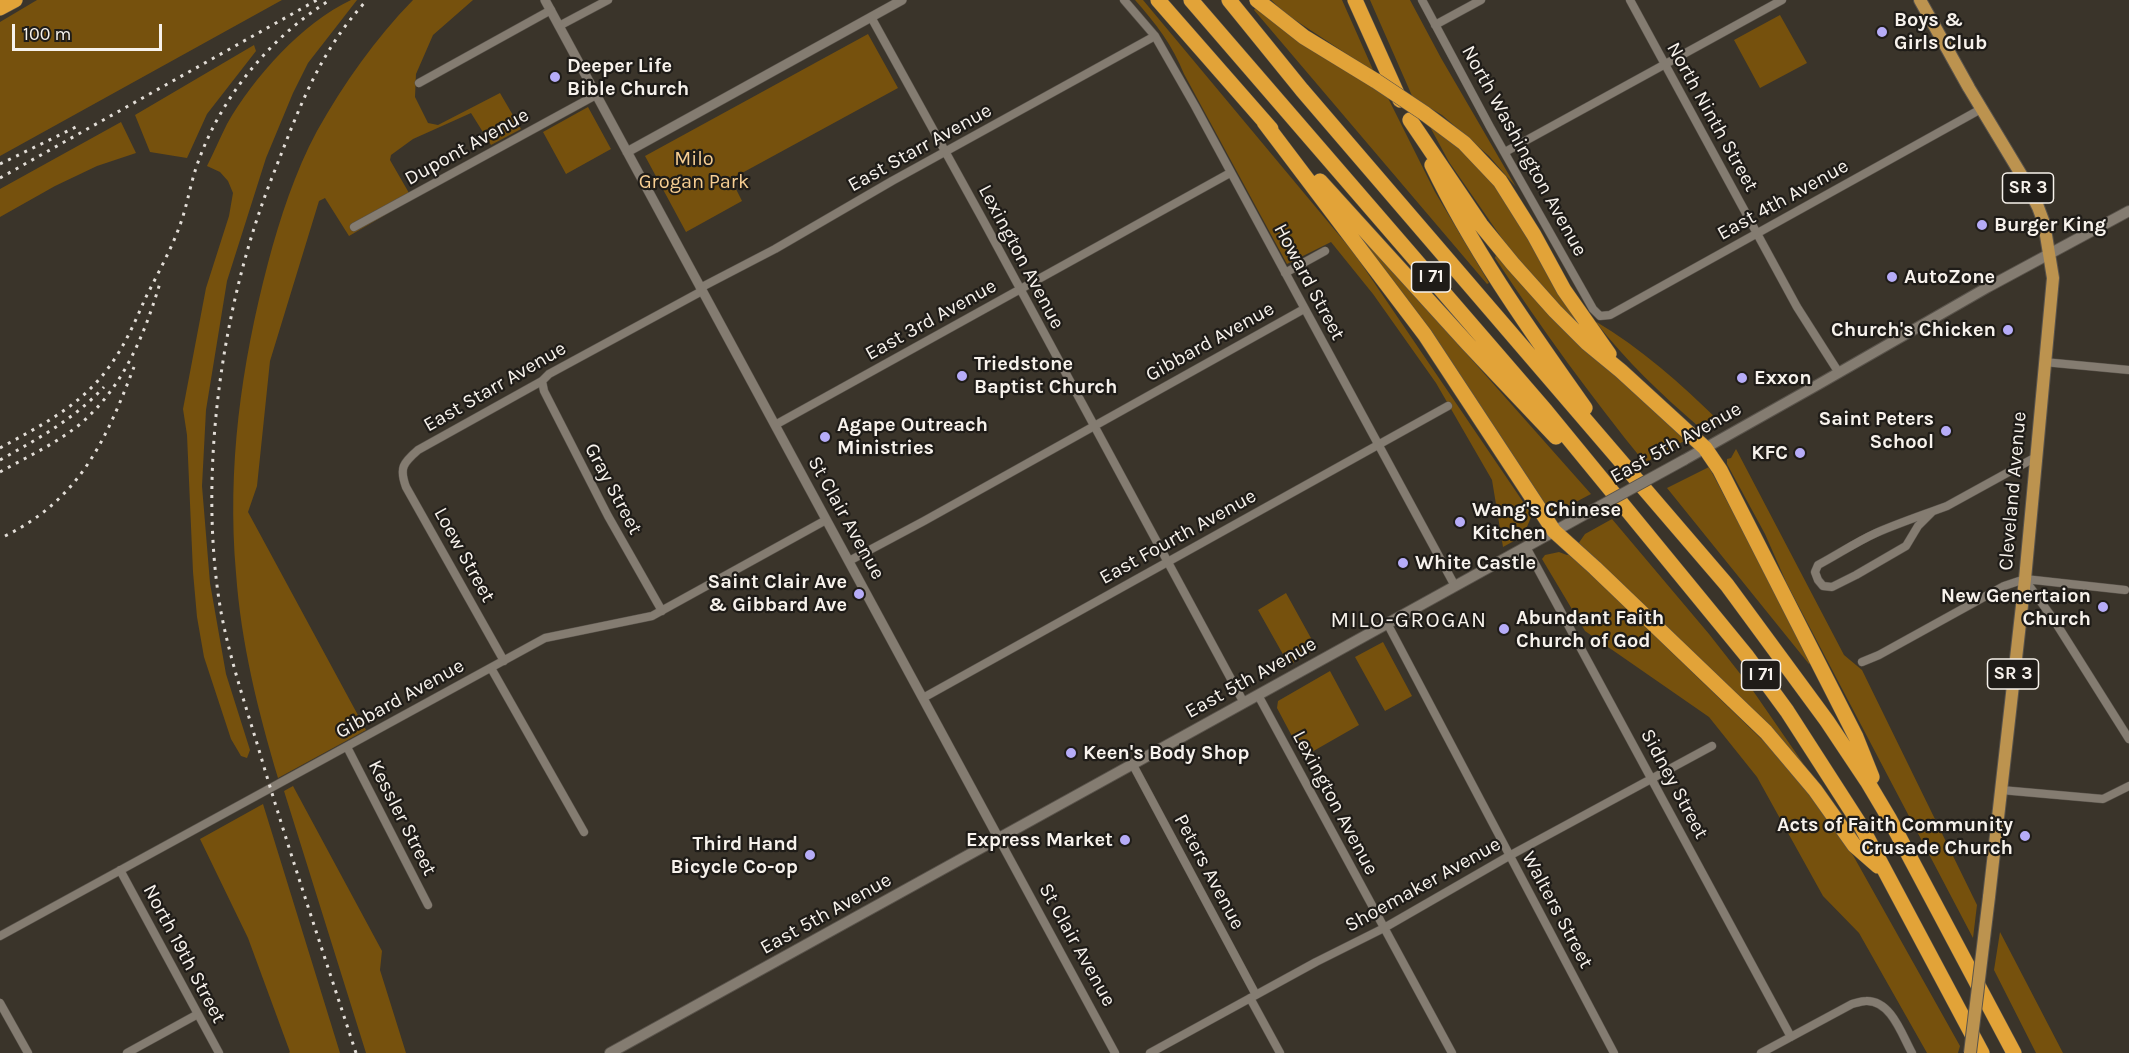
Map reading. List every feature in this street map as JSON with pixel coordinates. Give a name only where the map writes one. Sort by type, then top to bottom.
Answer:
[{"type":"highway","points":[[0,8],[15,0]]},
{"type":"highway","points":[[1158,0],[1264,122],[1332,193],[1521,402],[1609,490]]},
{"type":"highway","name":"I 71","points":[[1191,0],[1473,325],[1746,655],[1787,711],[1861,826],[1982,1053]]},
{"type":"highway","name":"I 71","points":[[1229,0],[1302,90],[1727,585],[1775,648],[1827,721],[1889,818],[2014,1053]]},
{"type":"highway","points":[[1257,0],[1304,37],[1376,81],[1417,116],[1464,143],[1500,181],[1534,235],[1564,290],[1621,370]]},
{"type":"highway","points":[[1355,0],[1417,116],[1482,225],[1513,264],[1563,319],[1705,447],[1720,470],[1856,737],[1889,818]]},
{"type":"highway","points":[[1417,116],[1449,200],[1500,286],[1627,467]]},
{"type":"highway","points":[[1264,122],[1425,335],[1554,531],[1766,732],[1815,790],[1854,845],[1889,877]]},
{"type":"main road","name":"Cleveland Avenue","points":[[1920,0],[2038,207],[2044,223],[2053,278],[2025,579],[1970,1053]]},
{"type":"main road","name":"East 5th Avenue","points":[[610,1053],[1684,460],[1988,287],[2129,211]]},
{"type":"street","name":"St Clair Avenue","points":[[545,0],[1115,1053]]},
{"type":"street","points":[[559,26],[608,0]]},
{"type":"street","points":[[627,152],[902,0]]},
{"type":"street","name":"Howard Street","points":[[1124,0],[1155,36],[1195,106],[1455,586]]},
{"type":"street","name":"North Washington Avenue","points":[[1422,0],[1504,152],[1593,309],[1600,316]]},
{"type":"street","points":[[1435,25],[1481,0]]},
{"type":"street","name":"North Ninth Street","points":[[1630,0],[1797,306],[1839,373]]},
{"type":"street","points":[[1504,152],[1782,0]]},
{"type":"street","points":[[419,83],[550,10]]},
{"type":"street","name":"Lexington Avenue","points":[[871,17],[1244,703]]},
{"type":"street","name":"East Starr Avenue","points":[[404,464],[418,450],[542,381],[549,374],[1155,36]]},
{"type":"street","name":"Dupont Avenue","points":[[354,227],[596,95]]},
{"type":"street","name":"East 4th Avenue","points":[[1600,316],[1610,315],[1981,109]]},
{"type":"street","name":"East 3rd Avenue","points":[[775,425],[1230,173]]},
{"type":"street","points":[[1285,273],[1325,251]]},
{"type":"street","name":"Gibbard Avenue","points":[[849,561],[1304,309]]},
{"type":"street","points":[[2044,362],[2129,370]]},
{"type":"street","name":"Gray Street","points":[[542,381],[544,391],[598,498],[662,610]]},
{"type":"street","name":"East Fourth Avenue","points":[[923,698],[1448,406]]},
{"type":"street","points":[[1932,512],[1918,526],[1906,546],[1894,554],[1832,587],[1823,586],[1818,580],[1815,572],[1818,565],[1875,533],[1947,506],[2036,457]]},
{"type":"street","name":"Loew Street","points":[[404,464],[402,476],[406,487],[504,661]]},
{"type":"street","name":"Gibbard Avenue","points":[[0,936],[545,638],[652,616],[826,520]]},
{"type":"street","name":"Sidney Street","points":[[1526,547],[1791,1037]]},
{"type":"street","points":[[1862,662],[1879,655],[2004,586],[2025,579],[2125,590]]},
{"type":"street","points":[[2025,579],[2054,620],[2129,739]]},
{"type":"street","name":"Walters Street","points":[[1387,623],[1614,1053]]},
{"type":"street","points":[[491,668],[584,832]]},
{"type":"street","name":"Lexington Avenue","points":[[1258,695],[1452,1053]]},
{"type":"street","name":"Shoemaker Avenue","points":[[1150,1053],[1384,928],[1509,856],[1712,746]]},
{"type":"street","name":"Kessler Street","points":[[347,747],[428,905]]},
{"type":"street","name":"Peters Avenue","points":[[1132,765],[1253,996],[1280,1053]]},
{"type":"street","points":[[2001,790],[2103,799],[2129,786]]},
{"type":"street","name":"North 19th Street","points":[[120,870],[219,1053]]},
{"type":"street","points":[[1761,1053],[1852,1004],[1867,1000],[1882,1006],[1893,1017],[1912,1053]]},
{"type":"street","points":[[0,1003],[28,1053]]},
{"type":"street","points":[[128,1053],[198,1014]]},
{"type":"green space","points":[[37,0],[282,0],[0,156],[0,22]]},
{"type":"green space","points":[[351,0],[357,0],[308,63],[266,158],[227,281],[206,410],[202,486],[210,583],[226,674],[250,750],[247,758],[241,756],[231,739],[204,657],[197,617],[193,572],[187,435],[183,409],[206,288],[229,216],[233,193],[228,181],[220,172],[207,166],[227,124],[265,70],[315,22]]},
{"type":"green space","points":[[413,0],[473,0],[433,35],[416,74],[415,97],[428,123],[438,125],[500,93],[521,129],[491,145],[471,113],[413,139],[391,155],[390,160],[411,200],[349,236],[325,198],[319,201],[270,361],[257,486],[248,512],[366,730],[278,778],[251,677],[236,573],[233,494],[235,455],[250,340],[283,212],[317,131],[349,79],[373,46]]},
{"type":"green space","points":[[1135,0],[1143,0],[1354,253],[1532,515],[1523,536],[1503,547],[1492,480],[1436,383],[1373,294],[1331,242],[1287,264],[1169,44]]},
{"type":"green space","points":[[1271,0],[1342,0],[1374,72],[1286,14]]},
{"type":"green space","points":[[1370,0],[1410,0],[1516,187],[1489,156],[1442,115],[1413,98]]},
{"type":"green space","points":[[1256,7],[1387,96],[1435,192],[1489,283],[1487,284],[1254,10]]},
{"type":"green space","points":[[1780,15],[1807,63],[1760,88],[1734,40]]},
{"type":"green space","name":"Milo Grogan Park","points":[[868,34],[898,88],[731,179],[742,201],[686,232],[645,156]]},
{"type":"green space","points":[[254,45],[256,51],[207,114],[187,158],[150,152],[135,115]]},
{"type":"green space","points":[[588,107],[611,149],[566,174],[543,132]]},
{"type":"green space","points":[[121,122],[136,153],[97,166],[55,186],[0,217],[0,189]]},
{"type":"green space","points":[[1429,125],[1466,152],[1502,194],[1575,319],[1572,319],[1510,250],[1449,162]]},
{"type":"green space","points":[[1356,229],[1591,494],[1555,513],[1549,510],[1456,369],[1353,231]]},
{"type":"green space","points":[[1496,255],[1684,438],[1684,441],[1645,463],[1549,337],[1495,258]]},
{"type":"green space","points":[[1595,321],[1660,367],[1719,421],[1707,428],[1699,427],[1644,377]]},
{"type":"green space","points":[[1736,449],[1844,655],[1862,670],[1977,905],[1973,938],[1787,584],[1765,534],[1727,464],[1727,459],[1731,458]]},
{"type":"green space","points":[[1709,467],[1812,662],[1809,664],[1667,488]]},
{"type":"green space","points":[[1612,519],[1749,685],[1807,769],[1578,544],[1585,534]]},
{"type":"green space","points":[[1559,552],[1570,554],[1780,757],[1827,816],[1854,857],[1960,1046],[1958,1053],[1927,1053],[1859,933],[1823,896],[1757,777],[1709,717],[1585,631],[1542,559],[1545,555]]},
{"type":"green space","points":[[1286,593],[1317,649],[1289,665],[1258,610]]},
{"type":"green space","points":[[1383,642],[1412,696],[1385,711],[1355,657]]},
{"type":"green space","points":[[1330,671],[1359,725],[1303,757],[1277,708],[1278,701]]},
{"type":"green space","points":[[293,786],[382,951],[380,970],[406,1053],[366,1053],[284,791]]},
{"type":"green space","points":[[263,804],[340,1053],[289,1053],[248,938],[200,839]]},
{"type":"green space","points":[[2000,932],[2063,1053],[2036,1053],[1994,970]]},
{"type":"railway","points":[[0,178],[317,0]]},
{"type":"railway","points":[[0,448],[45,423],[73,404],[98,381],[109,367],[129,334],[172,244],[196,168],[218,118],[249,72],[267,52],[308,15],[330,0]]},
{"type":"railway","points":[[356,1053],[286,839],[230,651],[221,612],[214,559],[212,504],[213,447],[219,390],[228,333],[255,225],[282,151],[311,83],[335,40],[367,0]]},
{"type":"railway","points":[[0,164],[78,126]]},
{"type":"railway","points":[[0,472],[70,432],[108,395],[120,378],[139,341],[160,283]]},
{"type":"railway","points":[[5,536],[31,521],[71,486],[101,443],[134,367]]},
{"type":"railway","points":[[0,460],[68,419],[104,387]]},
{"type":"place","name":"Boys & Girls Club","points":[[1882,32]]},
{"type":"place","name":"Deeper Life Bible Church","points":[[555,77]]},
{"type":"place","name":"Burger King","points":[[1982,225]]},
{"type":"place","name":"AutoZone","points":[[1892,277]]},
{"type":"place","name":"Church's Chicken","points":[[2008,330]]},
{"type":"place","name":"Triedstone Baptist Church","points":[[962,376]]},
{"type":"place","name":"Exxon","points":[[1742,378]]},
{"type":"place","name":"Saint Peters School","points":[[1946,431]]},
{"type":"place","name":"Agape Outreach Ministries","points":[[825,437]]},
{"type":"place","name":"KFC","points":[[1800,453]]},
{"type":"place","name":"Wang's Chinese Kitchen","points":[[1460,522]]},
{"type":"place","name":"White Castle","points":[[1403,563]]},
{"type":"place","name":"Saint Clair Ave & Gibbard Ave","points":[[859,594]]},
{"type":"place","name":"New Genertaion Church","points":[[2103,607]]},
{"type":"place","name":"Abundant Faith Church of God","points":[[1504,629]]},
{"type":"place","name":"Keen's Body Shop","points":[[1071,753]]},
{"type":"place","name":"Acts of Faith Community Crusade Church","points":[[2025,836]]},
{"type":"place","name":"Express Market","points":[[1125,840]]},
{"type":"place","name":"Third Hand Bicycle Co-op","points":[[810,855]]},
{"type":"district","name":"MILO-GROGAN","points":[[1409,621]]}]
